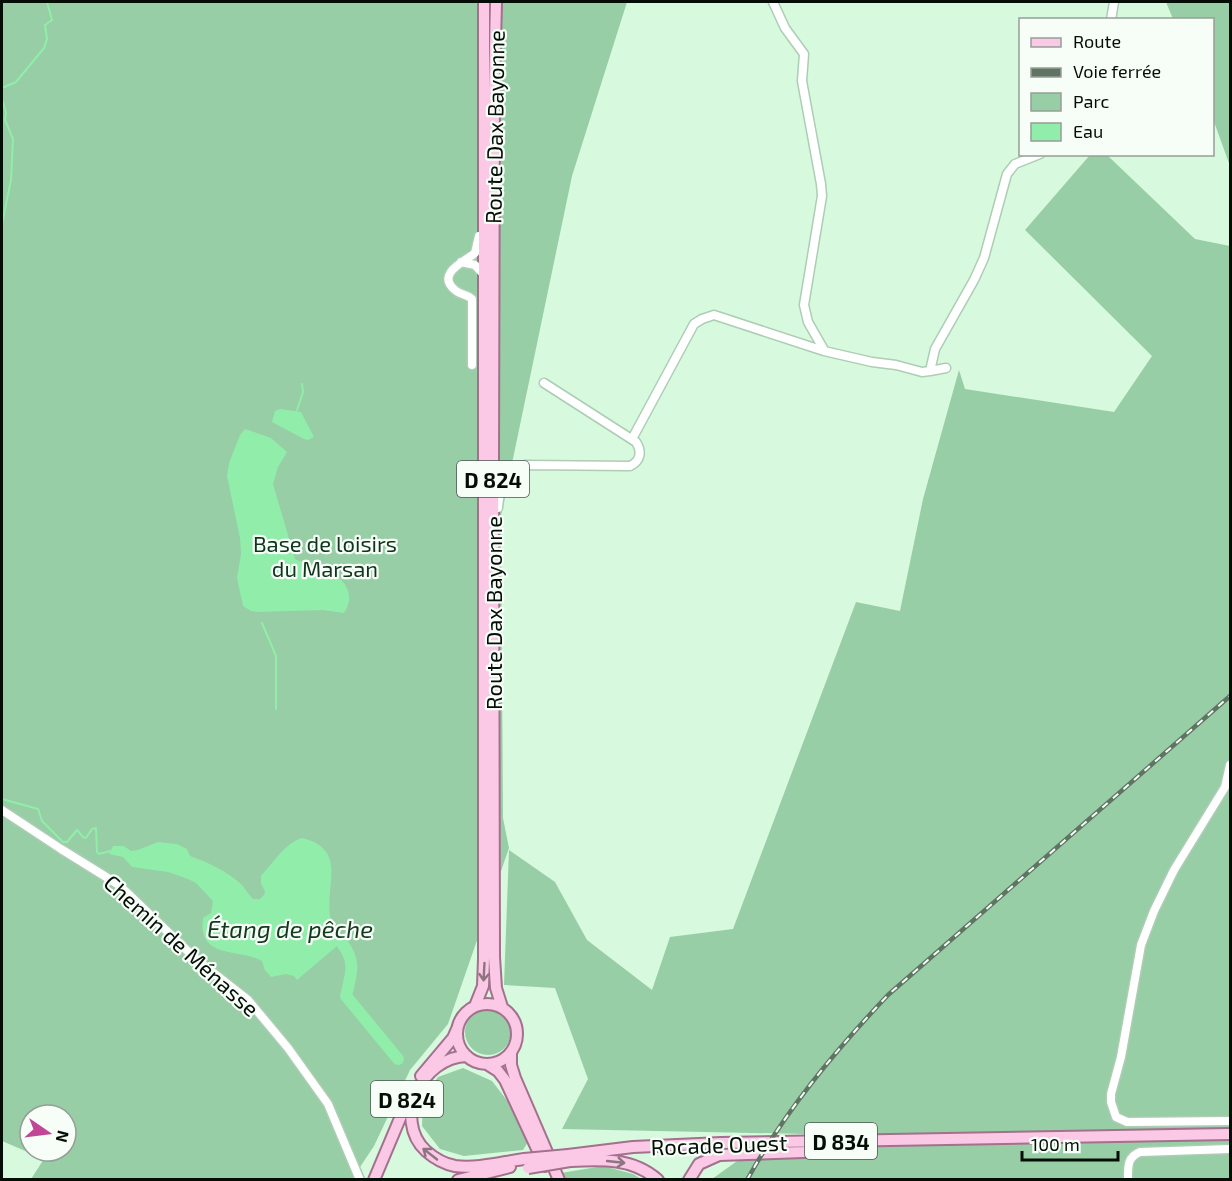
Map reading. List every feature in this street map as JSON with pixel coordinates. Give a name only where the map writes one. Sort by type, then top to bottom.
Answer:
[{"type":"main road","name":"D 824","points":[[475,1006],[483,986],[484,959],[484,2]]},
{"type":"main road","name":"Route Dax Bayonne","points":[[496,2],[493,130],[494,957],[496,988],[502,1007]]},
{"type":"main road","points":[[511,1053],[500,1061],[487,1064],[479,1063],[467,1056],[459,1044],[457,1029],[463,1015],[475,1006],[486,1003],[502,1007],[514,1018],[517,1026],[517,1041],[511,1053],[511,1065],[558,1178]]},
{"type":"main road","name":"D 824","points":[[374,1179],[413,1088],[431,1062],[453,1038],[457,1029]]},
{"type":"main road","points":[[467,1056],[447,1061],[422,1083],[411,1104],[410,1122],[415,1137],[421,1146],[441,1161],[454,1166],[526,1164]]},
{"type":"main road","points":[[487,1064],[506,1080],[558,1178]]},
{"type":"main road","name":"Rocade Ouest","points":[[569,1158],[633,1148],[721,1143],[1211,1134],[1230,1136]]},
{"type":"main road","points":[[688,1179],[694,1169],[705,1160],[726,1153],[802,1152],[902,1145],[1064,1142],[1115,1136]]},
{"type":"main road","points":[[569,1158],[632,1164],[648,1171],[658,1179]]},
{"type":"main road","name":"D 834","points":[[458,1179],[526,1164],[569,1158]]},
{"type":"main road","points":[[464,1179],[526,1164]]},
{"type":"street","points":[[773,2],[785,28],[801,50],[804,59],[802,81],[820,173],[822,196],[804,305],[808,322],[824,351]]},
{"type":"street","points":[[1111,18],[1114,2]]},
{"type":"street","points":[[930,371],[935,349],[984,258],[1006,174],[1015,164],[1035,156]]},
{"type":"street","points":[[472,365],[472,299],[456,291],[450,280],[452,270],[475,254],[479,243],[481,187],[485,163]]},
{"type":"street","points":[[461,262],[475,265],[484,275]]},
{"type":"street","points":[[632,439],[694,324],[714,315],[824,351],[872,362],[896,364],[922,372],[945,368]]},
{"type":"street","points":[[493,462],[507,469],[535,465],[630,466],[640,456],[638,444],[632,439],[544,383]]},
{"type":"street","points":[[493,585],[500,491],[505,482],[516,472],[535,465]]},
{"type":"street","points":[[1230,765],[1228,778],[1221,795],[1174,870],[1141,945],[1111,1098],[1116,1117],[1127,1122],[1230,1121]]},
{"type":"street","name":"Chemin de Ménasse","points":[[2,810],[61,849],[111,878],[197,960],[248,1000],[288,1048],[328,1104],[360,1179]]},
{"type":"street","points":[[1128,1179],[1129,1159],[1133,1154],[1230,1149]]},
{"type":"green space","name":"Base de loisirs du Marsan","points":[[2,2],[627,2],[572,176],[501,516],[503,818],[509,848],[448,1024],[410,1070],[374,1146],[352,1179],[31,1179],[41,1163],[78,1163],[78,1103],[18,1103],[18,1148],[2,1141]]},
{"type":"green space","points":[[1166,2],[1230,2],[1230,166],[1214,122],[1214,18],[1173,18]]},
{"type":"green space","points":[[1089,156],[1108,156],[1195,239],[1230,246],[1230,1179],[712,1179],[740,1159],[805,1156],[806,1134],[562,1129],[588,1079],[555,988],[504,985],[509,850],[555,882],[587,940],[652,990],[670,937],[733,929],[856,602],[900,611],[923,499],[959,370],[965,389],[1114,412],[1152,356],[1025,230]]},
{"type":"green space","points":[[488,1009],[504,1016],[511,1032],[504,1048],[488,1055],[472,1048],[465,1032],[472,1016]]},
{"type":"green space","points":[[463,1068],[492,1081],[509,1103],[528,1142],[523,1150],[464,1156],[440,1149],[422,1126],[423,1099],[438,1077]]},
{"type":"green space","points":[[603,1166],[633,1174],[641,1179],[565,1179],[561,1173]]},
{"type":"water","points":[[280,409],[301,412],[314,437],[304,439],[272,422],[275,411]]},
{"type":"water","points":[[245,429],[271,438],[287,452],[278,467],[273,484],[295,559],[330,570],[341,580],[346,586],[349,598],[344,613],[323,610],[258,612],[243,606],[237,578],[241,554],[240,538],[227,476],[229,463],[240,435]]},
{"type":"water","name":"Étang de pêche","points":[[302,838],[316,843],[325,850],[330,859],[330,916],[333,926],[344,940],[297,980],[294,976],[286,974],[271,977],[262,961],[213,947],[207,941],[203,931],[203,918],[211,913],[213,901],[196,883],[168,872],[132,867],[123,857],[109,854],[113,846],[124,846],[131,851],[158,842],[177,844],[187,849],[190,856],[217,867],[235,879],[253,899],[260,899],[265,891],[261,884],[261,876],[285,849]]},
{"type":"waterway","points":[[2,88],[16,82],[44,48],[47,39],[45,25],[52,20],[47,2]]},
{"type":"waterway","points":[[2,99],[6,113],[5,120],[13,139],[11,180],[2,224]]},
{"type":"waterway","points":[[297,410],[303,392],[302,384]]},
{"type":"waterway","points":[[262,623],[276,656],[276,709]]},
{"type":"waterway","points":[[2,799],[38,809],[42,821],[63,842],[67,842],[77,830],[86,838],[92,829],[96,828],[97,852],[99,854],[110,851]]},
{"type":"waterway","points":[[341,942],[351,962],[351,975],[346,996],[398,1059]]},
{"type":"railway","points":[[747,1180],[794,1106],[849,1038],[888,995],[1230,696]]}]
